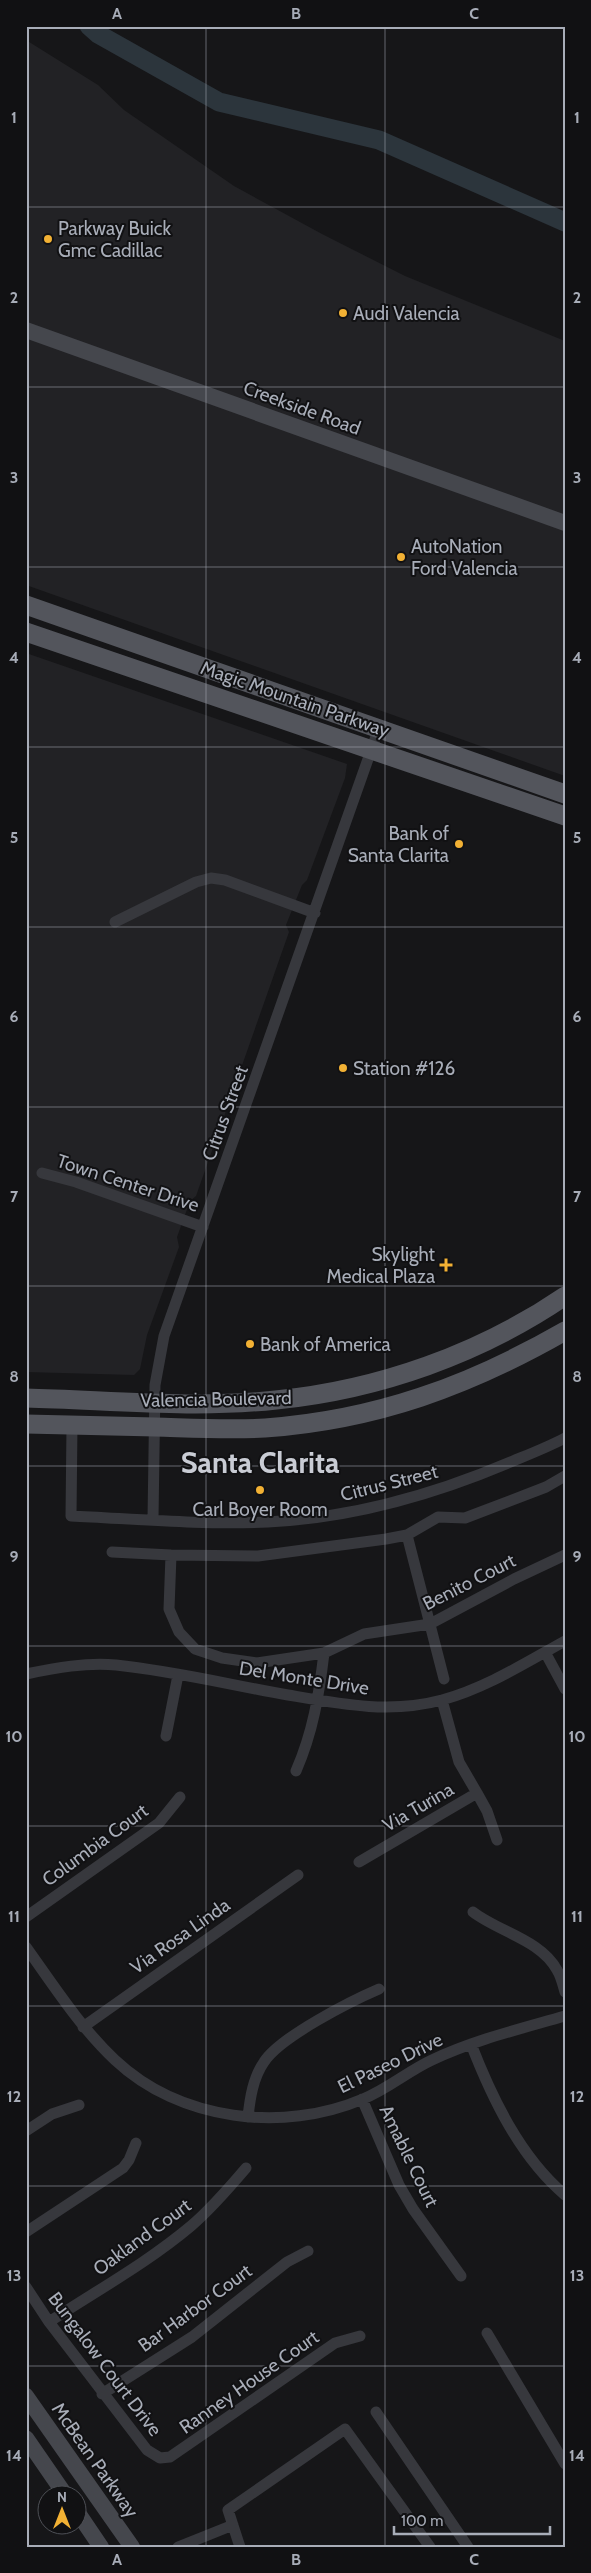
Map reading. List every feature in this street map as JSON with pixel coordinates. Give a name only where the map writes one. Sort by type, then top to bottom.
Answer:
[{"type":"main road","name":"Magic Mountain Parkway","points":[[26,605],[565,794]]},
{"type":"main road","name":"Magic Mountain Parkway","points":[[26,632],[565,816]]},
{"type":"main road","name":"Valencia Boulevard","points":[[26,1398],[228,1403],[317,1395],[392,1378],[433,1364],[474,1346],[565,1296]]},
{"type":"main road","name":"Valencia Boulevard","points":[[26,1424],[226,1429],[297,1425],[366,1413],[451,1388],[493,1370],[565,1331]]},
{"type":"main road","points":[[297,1425],[318,1412],[389,1396],[394,1388],[392,1378]]},
{"type":"street","name":"Creekside Road","points":[[26,330],[565,522]]},
{"type":"street","name":"Citrus Street","points":[[153,1519],[154,1427],[158,1356],[379,728]]},
{"type":"street","points":[[115,922],[196,882],[211,878],[225,880],[315,913]]},
{"type":"street","name":"Town Center Drive","points":[[42,1173],[85,1185],[203,1227]]},
{"type":"street","name":"Citrus Street","points":[[72,1425],[70,1516],[215,1523],[268,1522],[348,1512],[422,1494],[475,1477],[565,1438]]},
{"type":"street","points":[[112,1552],[171,1556],[258,1556],[317,1550],[407,1535],[438,1517],[465,1518],[546,1487],[565,1476]]},
{"type":"street","points":[[407,1535],[444,1679]]},
{"type":"street","name":"Benito Court","points":[[171,1556],[169,1609],[179,1632],[195,1649],[222,1658],[257,1663],[324,1653],[364,1634],[430,1624],[514,1579],[565,1555]]},
{"type":"street","name":"Del Monte Drive","points":[[26,1674],[72,1666],[115,1665],[359,1707],[385,1708],[442,1700],[480,1686],[565,1642]]},
{"type":"street","points":[[545,1652],[565,1689]]},
{"type":"street","points":[[296,1771],[310,1740],[319,1700],[324,1653]]},
{"type":"street","points":[[166,1736],[178,1675]]},
{"type":"street","points":[[442,1700],[459,1762],[477,1793]]},
{"type":"street","name":"Via Turina","points":[[359,1862],[477,1793],[487,1811],[497,1840]]},
{"type":"street","name":"Columbia Court","points":[[26,1917],[159,1823],[180,1797]]},
{"type":"street","name":"Via Rosa Linda","points":[[83,2027],[298,1875]]},
{"type":"street","points":[[473,1912],[487,1923],[547,1956],[558,1970],[565,1992]]},
{"type":"street","name":"El Paseo Drive","points":[[26,1947],[83,2027],[116,2061],[144,2082],[168,2095],[222,2113],[248,2117],[304,2116],[328,2111],[362,2099],[430,2060],[471,2044],[565,2016]]},
{"type":"street","points":[[248,2117],[257,2074],[275,2049],[347,2002],[379,1989]]},
{"type":"street","points":[[471,2044],[491,2095],[512,2131],[555,2187],[565,2195]]},
{"type":"street","name":"Amable Court","points":[[362,2099],[399,2185],[413,2209],[461,2276]]},
{"type":"street","points":[[26,2131],[52,2114],[79,2105]]},
{"type":"street","points":[[26,2232],[123,2168],[129,2160],[136,2143]]},
{"type":"street","name":"Oakland Court","points":[[48,2322],[151,2256],[191,2226],[222,2196],[246,2168]]},
{"type":"street","name":"Bar Harbor Court","points":[[102,2394],[192,2336],[287,2262],[308,2252]]},
{"type":"street","name":"Bungalow Court Drive","points":[[26,2287],[48,2322],[102,2394],[147,2450],[160,2458]]},
{"type":"street","points":[[487,2333],[565,2464]]},
{"type":"street","name":"Ranney House Court","points":[[160,2458],[170,2457],[335,2344],[360,2336]]},
{"type":"street","name":"McBean Parkway","points":[[26,2396],[132,2547]]},
{"type":"street","points":[[376,2412],[468,2547]]},
{"type":"street","points":[[240,2547],[228,2510],[345,2429],[430,2547]]},
{"type":"street","points":[[26,2438],[59,2486]]},
{"type":"street","points":[[178,2547],[233,2525]]},
{"type":"street","points":[[88,2527],[101,2545]]},
{"type":"shaded area","points":[[26,40],[98,85],[124,110],[234,186],[405,276],[565,341],[565,776],[26,585]]},
{"type":"shaded area","points":[[26,653],[347,764],[345,778],[307,880],[302,885],[286,925],[289,932],[196,1196],[190,1201],[177,1237],[179,1247],[147,1335],[140,1369],[134,1375],[26,1372]]},
{"type":"waterway","points":[[89,26],[98,34],[219,102],[379,140],[565,222]]},
{"type":"place","name":"Parkway Buick Gmc Cadillac","points":[[48,239]]},
{"type":"place","name":"Audi Valencia","points":[[343,313]]},
{"type":"place","name":"AutoNation Ford Valencia","points":[[401,557]]},
{"type":"place","name":"Bank of Santa Clarita","points":[[459,844]]},
{"type":"place","name":"Station #126","points":[[343,1068]]},
{"type":"place","name":"Skylight Medical Plaza","points":[[446,1265]]},
{"type":"place","name":"Bank of America","points":[[250,1344]]},
{"type":"place","name":"Carl Boyer Room","points":[[260,1490]]},
{"type":"district","name":"Santa Clarita","points":[[260,1462]]}]
